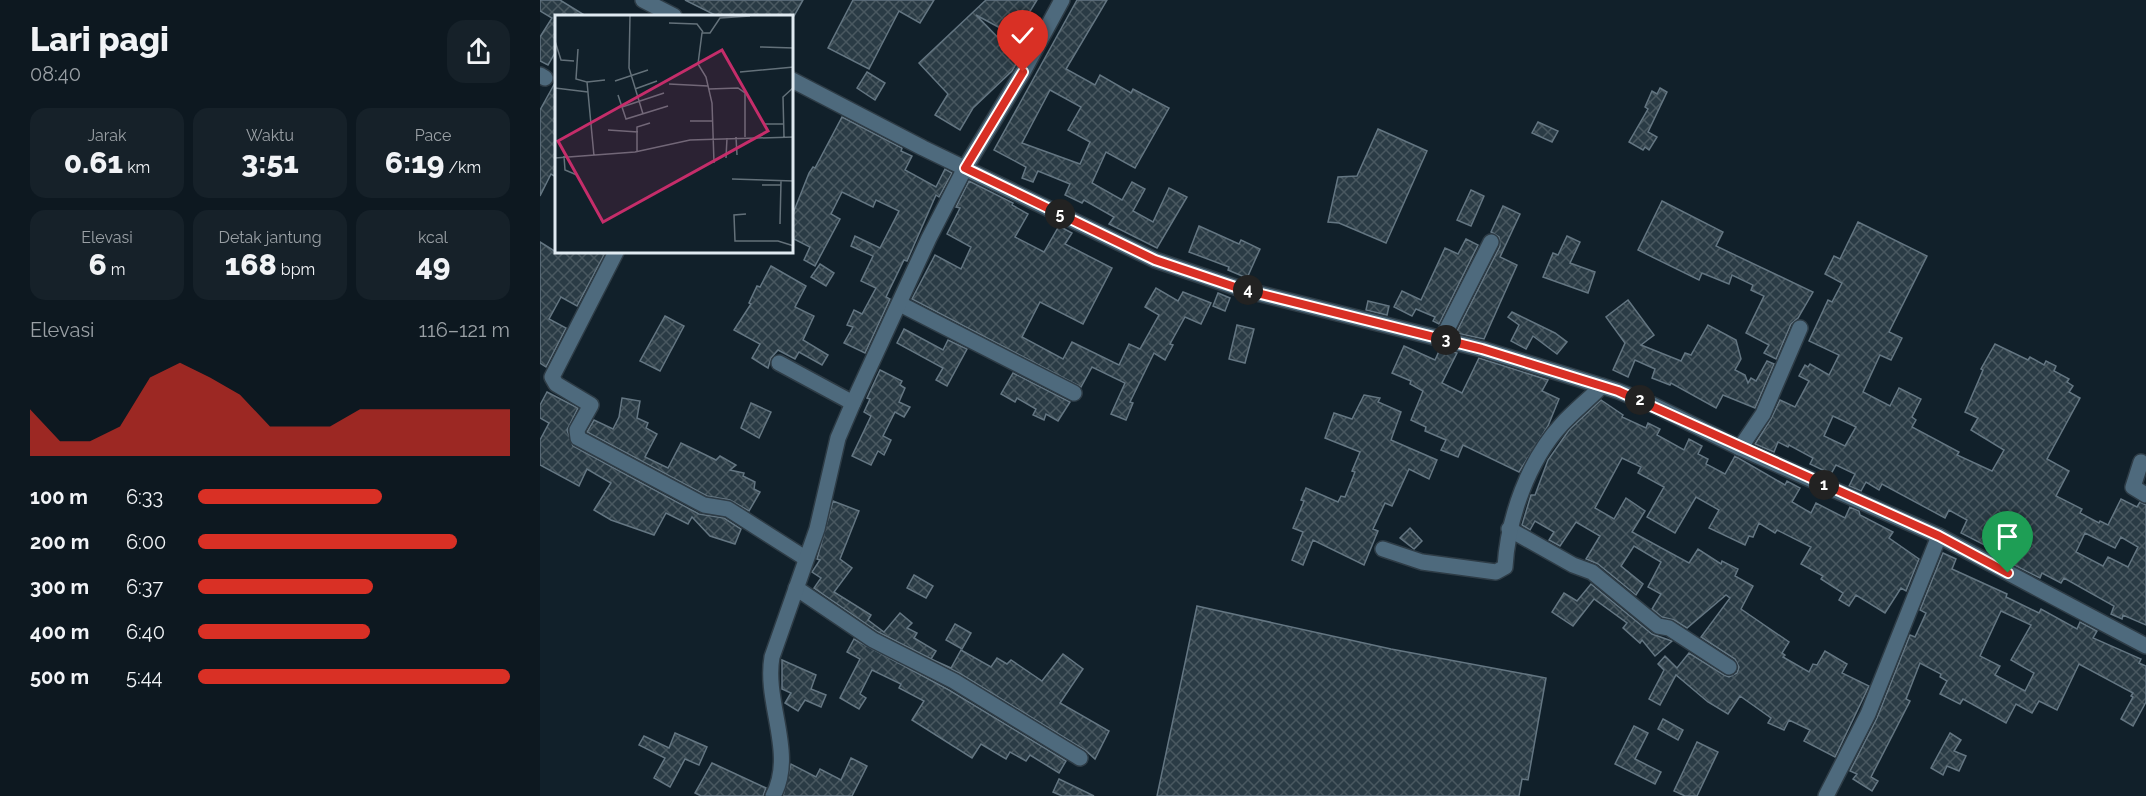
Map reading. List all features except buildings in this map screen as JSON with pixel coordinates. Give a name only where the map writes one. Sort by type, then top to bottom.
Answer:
[{"type":"street","points":[[644,0],[672,15]]},
{"type":"street","points":[[773,796],[782,771],[782,763],[769,674],[772,657],[824,507],[838,438],[965,168],[1023,72],[1062,0]]},
{"type":"street","points":[[794,81],[965,168],[1155,260],[1241,289],[1442,339],[1602,386],[1653,405],[1740,448],[1939,536],[2146,646]]},
{"type":"street","points":[[1442,339],[1491,242]]},
{"type":"street","points":[[615,254],[552,377],[556,384],[591,405],[577,430],[578,438],[704,505],[729,509],[805,558]]},
{"type":"street","points":[[900,304],[1074,393]]},
{"type":"street","points":[[1740,448],[1763,414],[1800,328]]},
{"type":"street","points":[[778,363],[853,403]]},
{"type":"street","points":[[1383,549],[1422,562],[1496,572],[1505,567],[1509,529],[1534,465],[1549,440],[1602,386]]},
{"type":"street","points":[[2141,462],[2133,486],[2146,495]]},
{"type":"street","points":[[1509,529],[1566,562],[1592,572],[1658,626],[1669,628],[1729,667]]},
{"type":"street","points":[[1826,796],[1868,714],[1939,536]]},
{"type":"street","points":[[796,588],[873,639],[954,681],[1080,758]]},
{"type":"route","points":[[1023,72],[965,168],[1155,260],[1241,289],[1288,298],[1482,349],[1618,391],[1939,536],[2008,573]]}]
